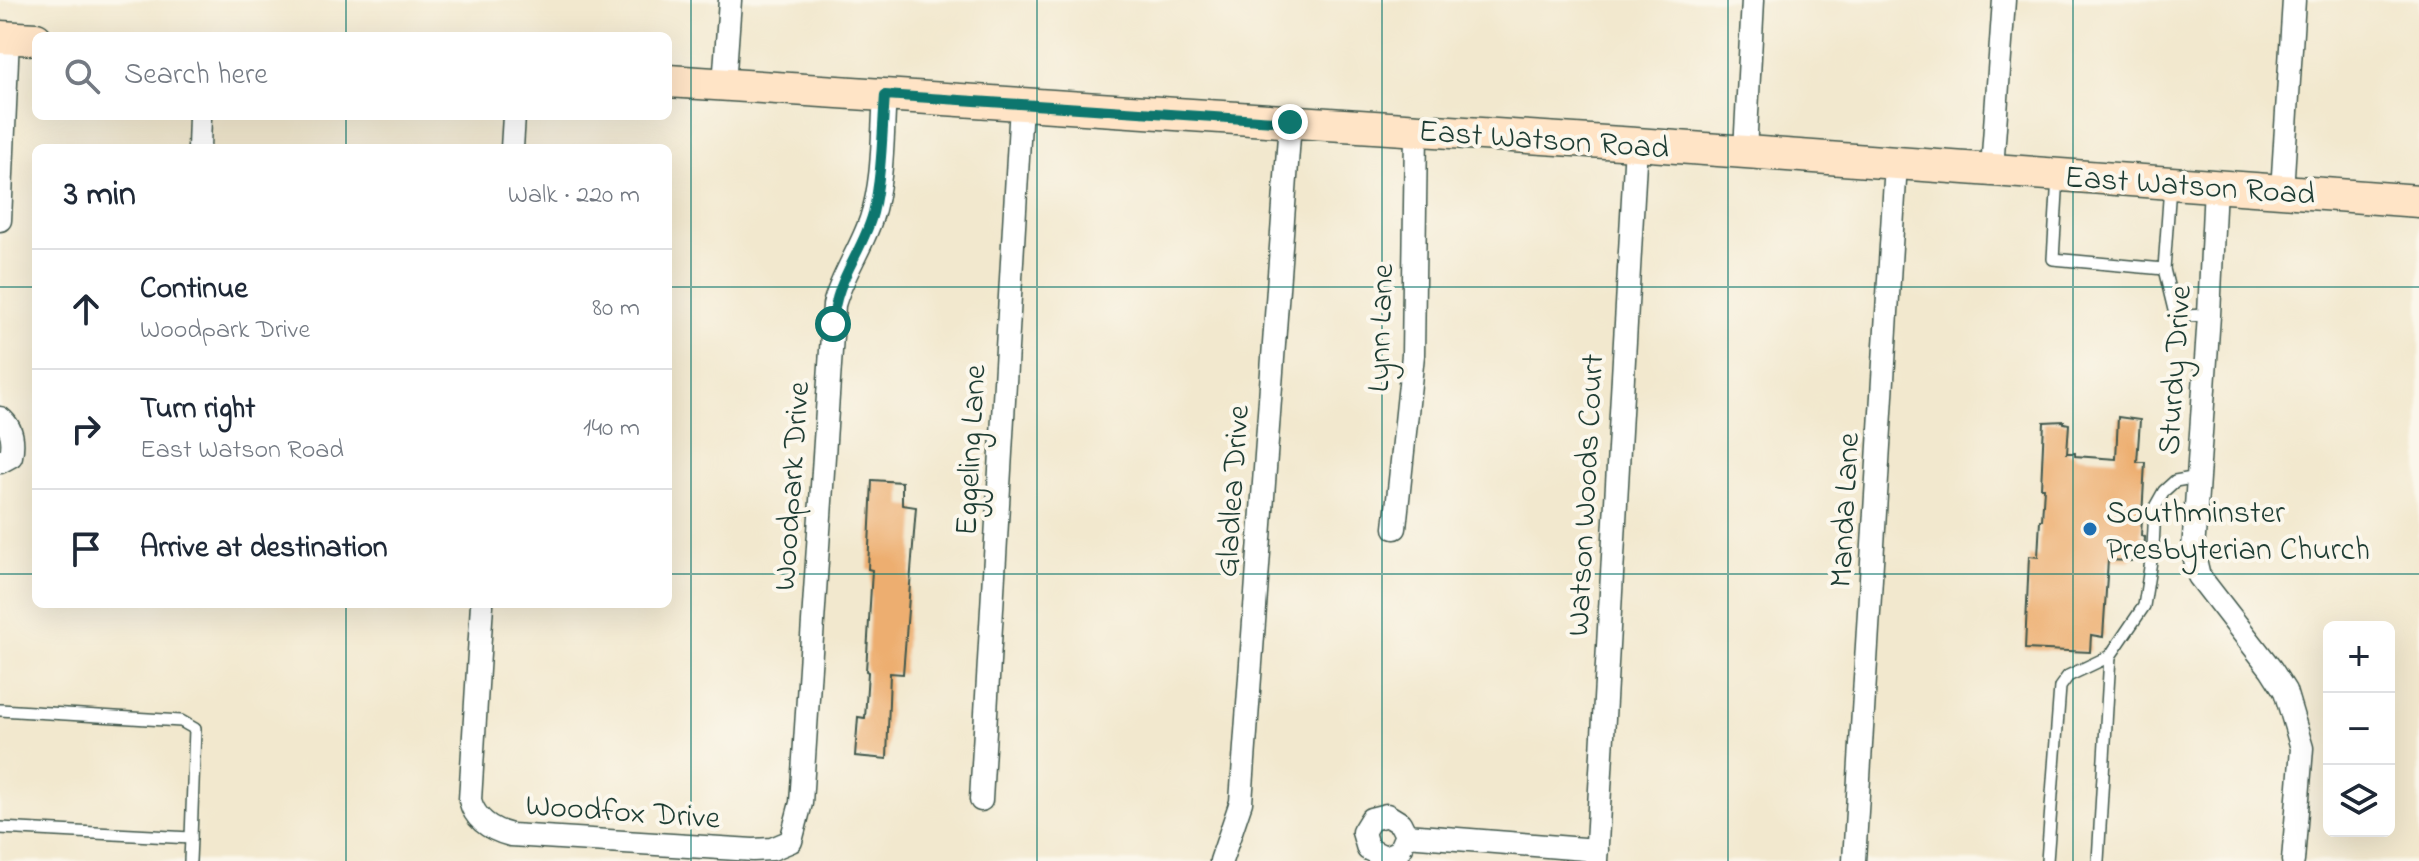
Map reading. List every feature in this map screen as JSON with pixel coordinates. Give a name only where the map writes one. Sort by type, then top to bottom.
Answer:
[{"type":"street","points":[[724,85],[730,0]]},
{"type":"street","points":[[1745,151],[1753,0]]},
{"type":"street","points":[[1992,169],[2004,0]]},
{"type":"street","points":[[2282,191],[2294,0]]},
{"type":"street","points":[[0,220],[15,38]]},
{"type":"street","name":"East Watson Road","points":[[672,81],[1745,151],[2419,201]]},
{"type":"street","name":"Woodpark Drive","points":[[791,841],[801,803],[834,305],[838,289],[872,214],[878,186],[885,95]]},
{"type":"street","name":"Eggeling Lane","points":[[981,800],[1021,105]]},
{"type":"street","points":[[199,144],[200,120]]},
{"type":"street","points":[[512,144],[514,120]]},
{"type":"street","name":"Gladlea Drive","points":[[1221,861],[1241,802],[1290,122]]},
{"type":"street","name":"Lynn Lane","points":[[1395,528],[1413,355],[1416,131]]},
{"type":"street","name":"Watson Woods Court","points":[[1406,835],[1596,855],[1636,144]]},
{"type":"street","name":"Manda Lane","points":[[1854,861],[1896,163]]},
{"type":"street","name":"Sturdy Drive","points":[[2215,186],[2193,551],[2199,576],[2285,691],[2302,748],[2293,861]]},
{"type":"street","points":[[0,418],[8,424],[14,442],[11,456],[0,462]]},
{"type":"street","name":"Woodfox Drive","points":[[482,608],[470,800],[473,811],[494,831],[511,835],[753,850],[772,849],[791,841]]},
{"type":"lane","points":[[2058,175],[2053,259],[2164,269]]},
{"type":"lane","points":[[2170,183],[2164,269],[2174,310],[2183,316],[2209,315]]},
{"type":"lane","points":[[2047,861],[2060,687],[2068,676],[2110,656],[2144,606],[2153,548],[2155,507],[2164,491],[2175,481],[2198,477]]},
{"type":"lane","points":[[2098,861],[2110,656]]},
{"type":"lane","points":[[0,710],[181,721],[195,729],[190,861]]},
{"type":"lane","points":[[0,828],[191,838]]},
{"type":"building","name":"Southminster Presbyterian Church","points":[[2118,417],[2140,420],[2137,462],[2145,462],[2141,536],[2145,537],[2144,553],[2135,553],[2131,561],[2108,560],[2103,637],[2091,635],[2090,652],[2025,649],[2029,556],[2038,557],[2042,520],[2044,422],[2064,421],[2069,424],[2067,453],[2116,459]]},
{"type":"building","points":[[872,480],[902,482],[902,505],[916,507],[903,674],[890,673],[887,759],[855,756],[858,717],[865,718],[868,672]]},
{"type":"place","name":"Southminster Presbyterian Church","points":[[2090,529]]},
{"type":"route","points":[[833,324],[838,289],[872,214],[878,186],[885,95],[1290,122]]}]
